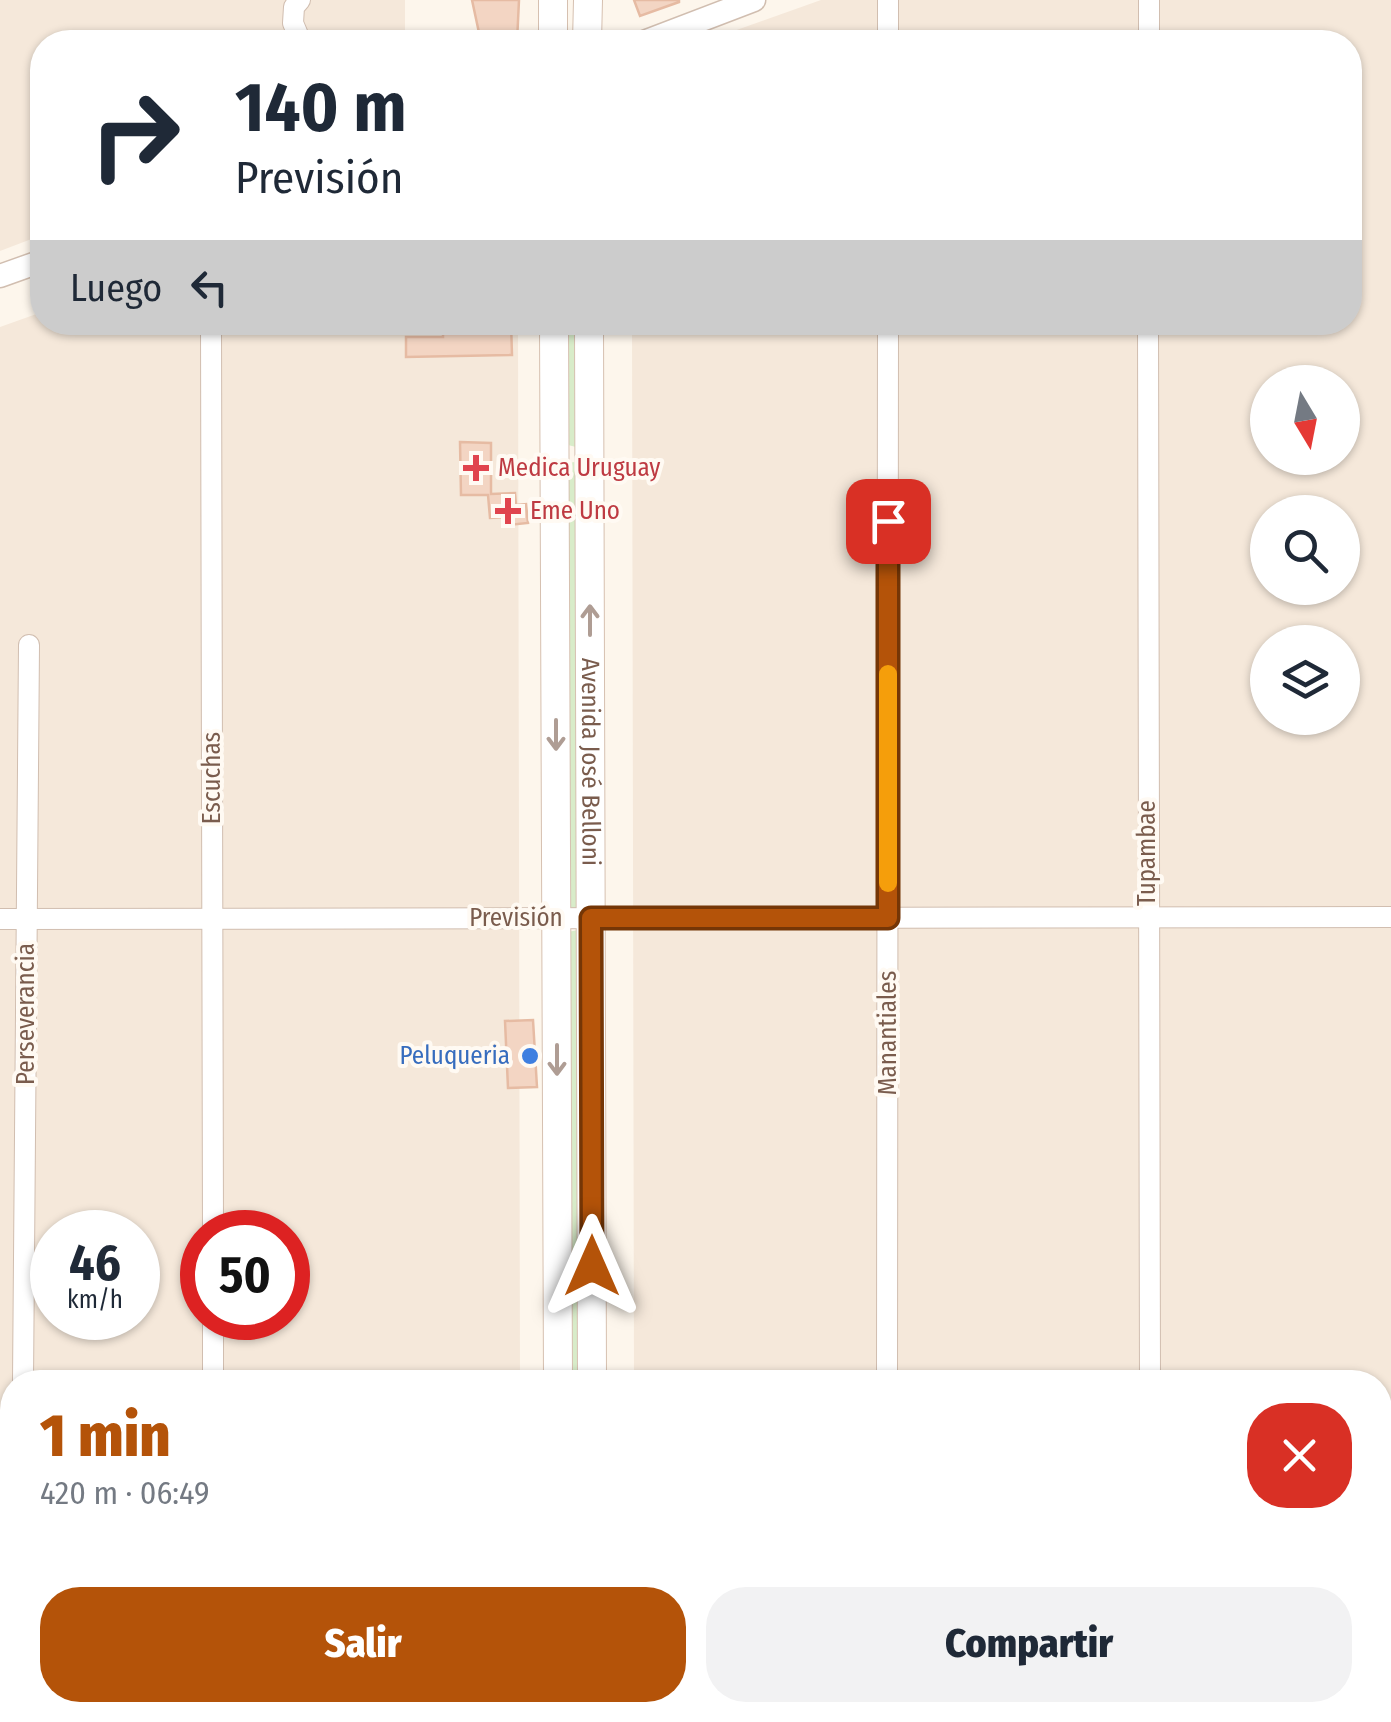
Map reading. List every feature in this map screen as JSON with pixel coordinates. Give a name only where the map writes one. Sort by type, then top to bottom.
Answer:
[{"type":"main road","points":[[552,0],[552,30]]},
{"type":"main road","points":[[587,30],[588,0]]},
{"type":"main road","name":"Avenida José Belloni","points":[[554,335],[558,1370]]},
{"type":"main road","name":"Avenida José Belloni","points":[[589,335],[592,1370]]},
{"type":"main road","points":[[555,454],[590,453]]},
{"type":"street","points":[[296,30],[294,7],[300,0]]},
{"type":"street","points":[[675,30],[754,0]]},
{"type":"street","points":[[888,0],[888,30]]},
{"type":"street","points":[[1149,0],[1149,30]]},
{"type":"street","points":[[0,276],[30,265]]},
{"type":"street","name":"Escuchas","points":[[212,335],[212,1210]]},
{"type":"street","name":"Manantiales","points":[[887,1370],[888,335]]},
{"type":"street","name":"Tupambae","points":[[1148,335],[1150,1370]]},
{"type":"street","name":"Perseverancia","points":[[24,1370],[29,645]]},
{"type":"street","name":"Previsión","points":[[0,919],[1391,917]]},
{"type":"street","points":[[213,1340],[213,1370]]},
{"type":"shaded area","points":[[0,0],[405,0],[405,30],[30,30],[30,240],[0,251]]},
{"type":"shaded area","points":[[821,0],[1391,0],[1391,1370],[634,1370],[632,335],[1362,335],[1362,30],[737,30]]},
{"type":"shaded area","points":[[30,316],[30,335],[518,335],[520,1370],[0,1370],[0,327]]},
{"type":"green space","points":[[561,335],[583,335],[581,444],[564,444]]},
{"type":"green space","points":[[566,464],[579,464],[585,910],[569,914]]},
{"type":"green space","points":[[578,930],[587,1370],[569,1370],[568,932]]},
{"type":"building","points":[[472,0],[519,0],[518,30],[478,30]]},
{"type":"building","points":[[634,0],[679,0],[679,2],[640,16]]},
{"type":"building","points":[[511,335],[512,355],[406,357],[406,337]]},
{"type":"building","name":"Medica Uruguay","points":[[460,442],[491,443],[491,494],[515,493],[516,505],[526,504],[528,523],[508,525],[507,517],[490,518],[488,495],[461,495]]},
{"type":"building","points":[[533,1020],[537,1087],[508,1088],[505,1021]]},
{"type":"slow traffic","points":[[888,674],[888,883]]},
{"type":"place","name":"Medica Uruguay","points":[[476,468]]},
{"type":"place","name":"Eme Uno","points":[[508,511]]},
{"type":"place","name":"Peluqueria","points":[[530,1056]]},
{"type":"route","points":[[592,1266],[591,918],[888,918],[888,521]]}]
